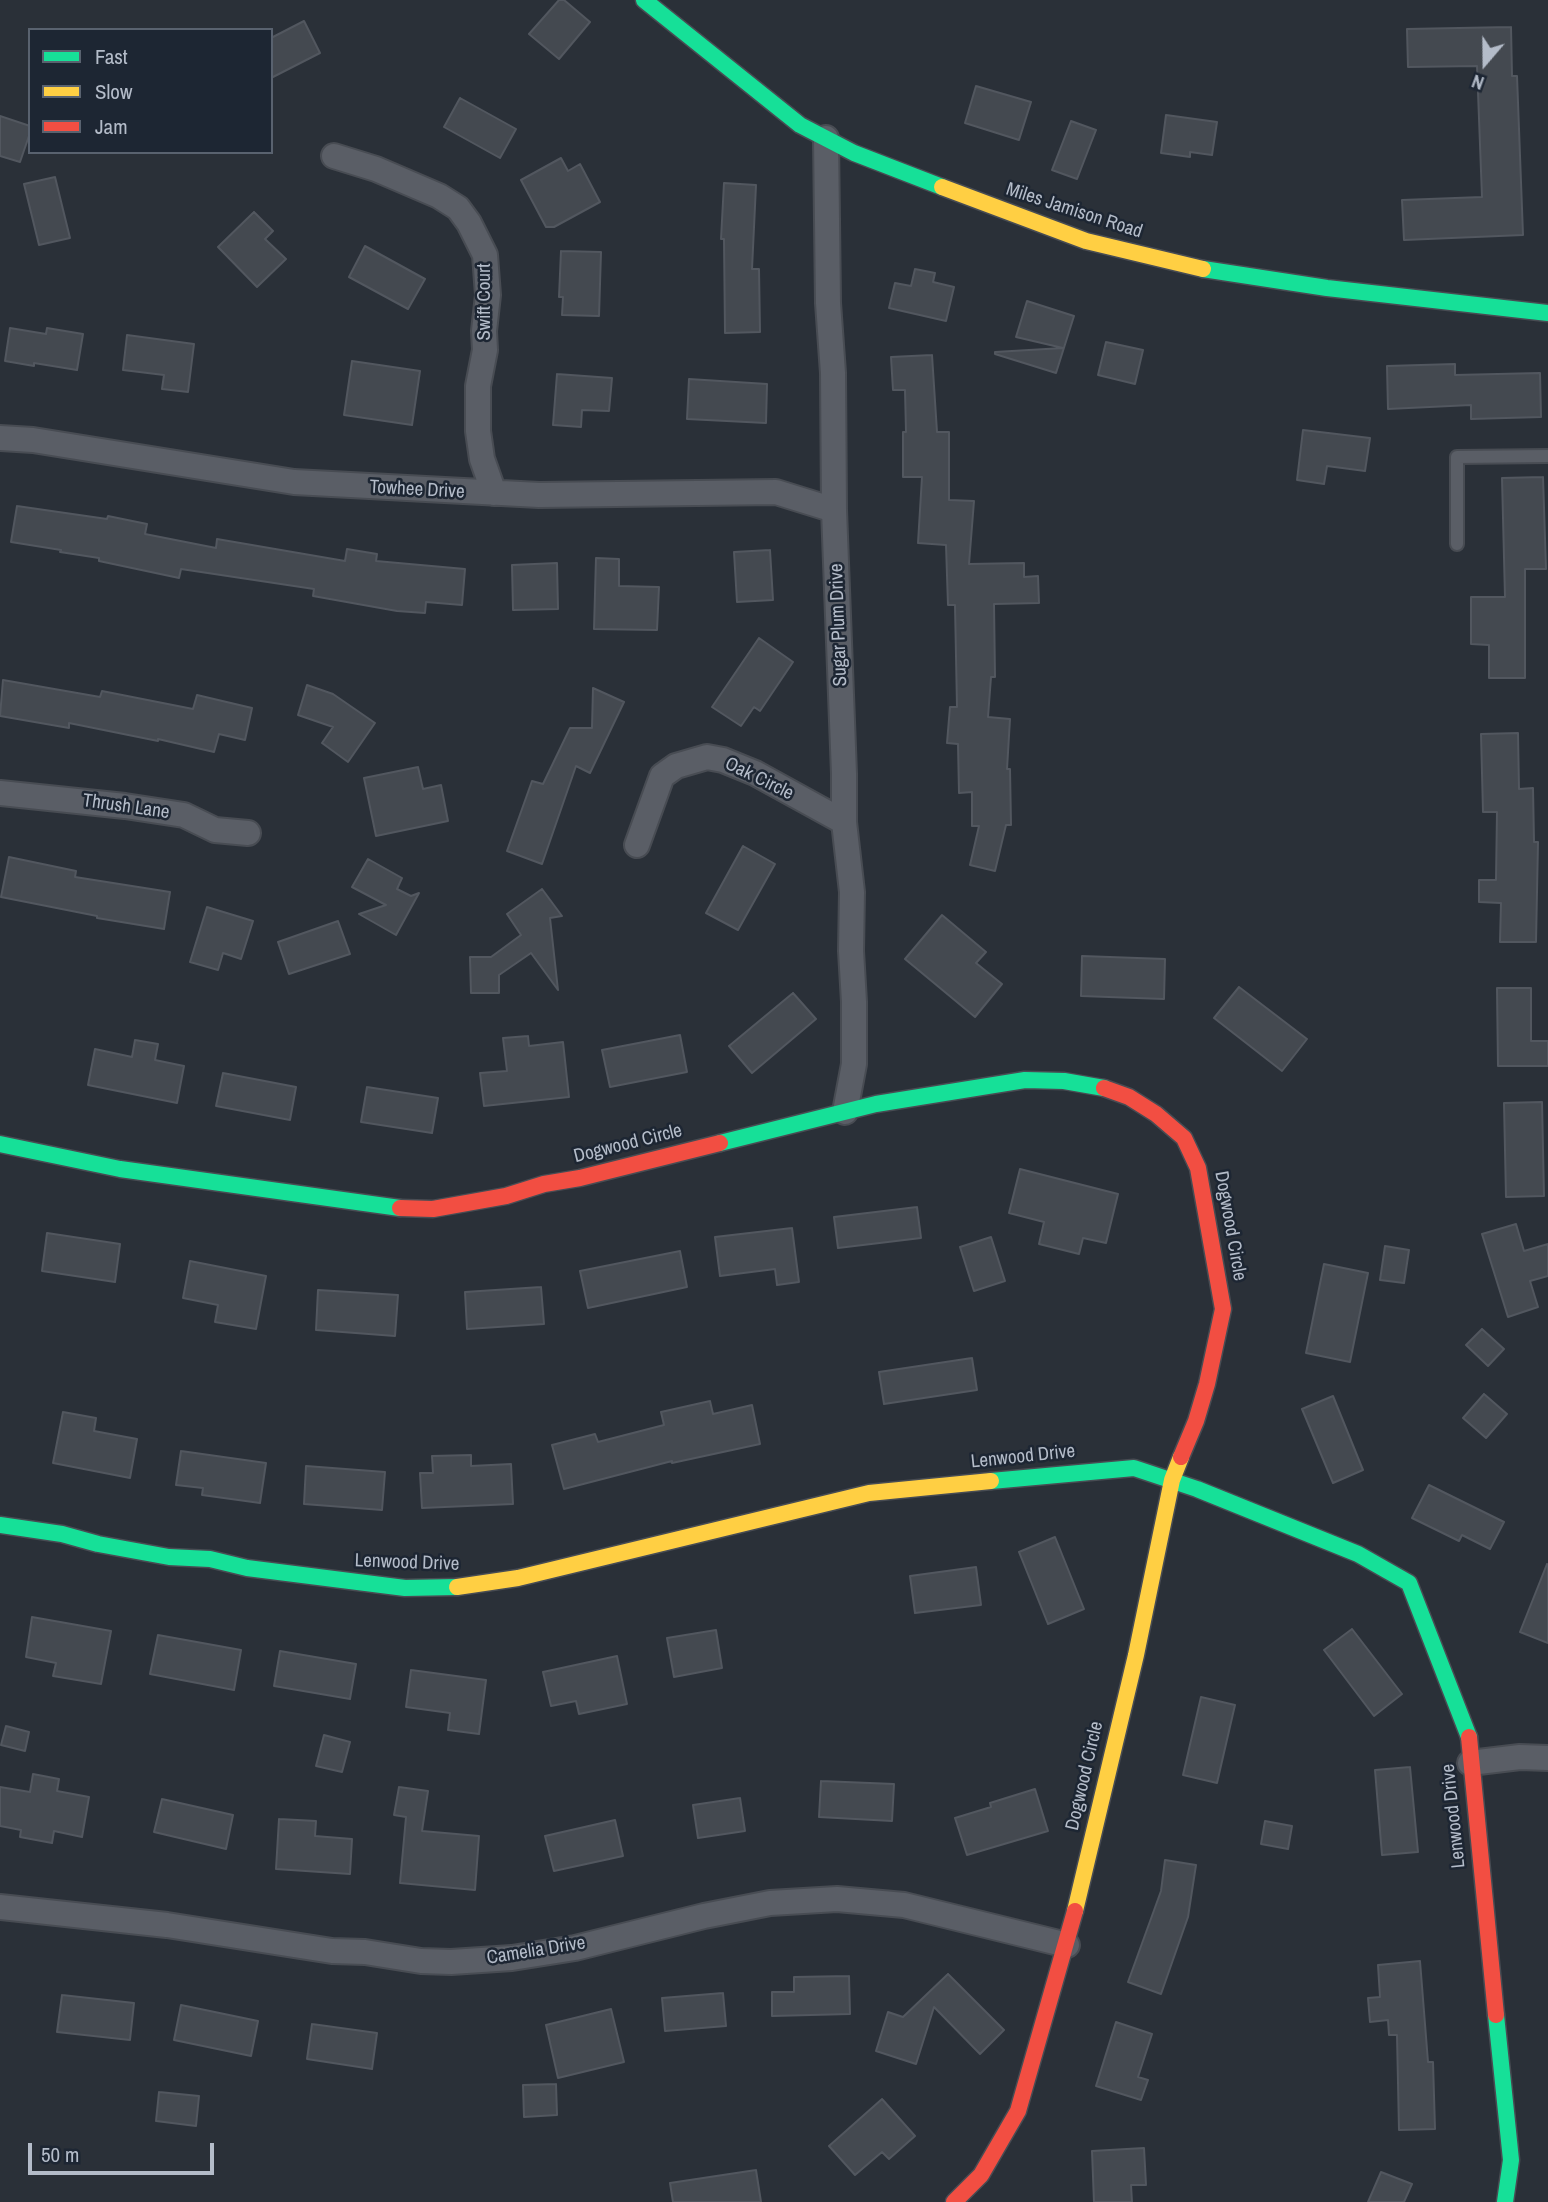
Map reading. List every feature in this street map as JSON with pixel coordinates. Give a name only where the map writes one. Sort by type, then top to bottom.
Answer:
[{"type":"street","name":"Miles Jamison Road","points":[[644,0],[800,125],[854,153],[1086,241],[1208,270],[1269,280],[1548,313]]},
{"type":"street","name":"Sugar Plum Drive","points":[[826,138],[828,303],[833,373],[834,510],[845,774],[844,822],[852,892],[850,951],[854,1002],[854,1064],[845,1112]]},
{"type":"street","name":"Swift Court","points":[[334,156],[411,183],[458,208],[485,255],[488,295],[485,350],[478,386],[478,431],[482,459],[495,494]]},
{"type":"street","name":"Towhee Drive","points":[[0,438],[33,440],[294,482],[495,494],[776,492],[834,510]]},
{"type":"street","name":"Oak Circle","points":[[637,845],[662,776],[676,766],[707,757],[723,760],[755,773],[844,822]]},
{"type":"street","name":"Thrush Lane","points":[[0,793],[184,815],[215,830],[248,833]]},
{"type":"street","name":"Dogwood Circle","points":[[0,1144],[120,1169],[397,1208],[433,1209],[506,1196],[544,1184],[580,1178],[876,1104],[1025,1080],[1064,1081],[1096,1086],[1129,1097],[1156,1114],[1184,1138],[1198,1168],[1223,1308],[1199,1409],[1172,1480],[1136,1655],[1067,1945],[1018,2111],[981,2175],[979,2193],[954,2202]]},
{"type":"street","name":"Lenwood Drive","points":[[0,1525],[62,1534],[98,1544],[169,1557],[210,1559],[247,1568],[405,1588],[444,1588],[482,1585],[518,1578],[869,1493],[1134,1468],[1172,1480],[1358,1554],[1409,1583],[1468,1731],[1511,2160],[1509,2199]]},
{"type":"street","points":[[1470,1763],[1520,1757],[1548,1758]]},
{"type":"street","name":"Camelia Drive","points":[[0,1907],[167,1925],[421,1962],[512,1958],[575,1948],[704,1916],[771,1903],[837,1899],[904,1906],[1067,1945]]},
{"type":"lane","points":[[1457,544],[1457,457],[1548,456]]},
{"type":"building","points":[[559,0],[564,0],[590,22],[559,59],[529,34]]},
{"type":"building","points":[[304,21],[320,53],[273,77],[273,37]]},
{"type":"building","points":[[1511,27],[1512,76],[1517,76],[1523,235],[1404,240],[1402,200],[1482,197],[1477,66],[1408,67],[1407,29]]},
{"type":"building","points":[[976,86],[1031,102],[1019,140],[965,123]]},
{"type":"building","points":[[460,98],[516,129],[500,158],[444,127]]},
{"type":"building","points":[[1166,115],[1217,122],[1212,155],[1190,152],[1190,157],[1161,153]]},
{"type":"building","points":[[0,116],[28,125],[28,139],[20,162],[0,156]]},
{"type":"building","points":[[1071,121],[1096,130],[1077,179],[1052,170]]},
{"type":"building","points":[[561,158],[568,171],[580,164],[600,202],[554,227],[546,227],[521,180]]},
{"type":"building","points":[[55,177],[70,238],[39,245],[24,184]]},
{"type":"building","points":[[724,183],[756,185],[752,269],[759,269],[760,332],[725,333],[724,239],[721,239]]},
{"type":"building","points":[[254,212],[273,231],[265,239],[286,259],[257,287],[218,247]]},
{"type":"building","points":[[365,246],[425,279],[408,309],[349,277]]},
{"type":"building","points":[[561,251],[601,252],[599,316],[562,315],[563,297],[559,297]]},
{"type":"building","points":[[915,269],[935,273],[933,282],[954,287],[946,321],[889,308],[895,283],[911,286]]},
{"type":"building","points":[[1027,301],[1074,316],[1056,373],[995,354],[1063,348],[1016,337]]},
{"type":"building","points":[[10,328],[46,334],[47,328],[83,334],[77,370],[5,361]]},
{"type":"building","points":[[127,335],[194,344],[188,392],[162,389],[164,375],[123,370]]},
{"type":"building","points":[[1106,342],[1143,350],[1135,384],[1098,375]]},
{"type":"building","points":[[932,355],[937,432],[949,432],[949,500],[974,501],[969,564],[1024,563],[1024,577],[1038,576],[1039,603],[994,604],[995,677],[991,677],[988,717],[1010,719],[1007,769],[1010,769],[1011,825],[1006,825],[995,871],[970,865],[979,826],[972,826],[972,792],[959,793],[958,744],[947,743],[950,707],[957,707],[955,605],[948,605],[946,545],[918,543],[922,477],[903,477],[905,390],[893,390],[891,357]]},
{"type":"building","points":[[352,361],[420,371],[412,425],[344,415]]},
{"type":"building","points":[[1455,364],[1455,375],[1540,373],[1541,417],[1471,419],[1471,405],[1388,409],[1387,366]]},
{"type":"building","points":[[557,374],[612,378],[609,411],[582,410],[581,427],[553,425]]},
{"type":"building","points":[[689,379],[767,384],[766,423],[687,419]]},
{"type":"building","points":[[1303,430],[1370,438],[1365,471],[1327,466],[1324,484],[1297,480]]},
{"type":"building","points":[[1543,477],[1546,569],[1525,569],[1525,678],[1489,678],[1489,645],[1471,644],[1471,597],[1505,597],[1502,478]]},
{"type":"building","points":[[17,506],[107,519],[108,516],[147,524],[145,534],[216,548],[217,539],[345,561],[347,549],[377,554],[376,561],[465,569],[462,605],[426,602],[425,613],[397,611],[313,596],[314,589],[181,569],[179,578],[99,561],[99,558],[11,542]]},
{"type":"building","points":[[770,550],[773,600],[737,602],[734,552]]},
{"type":"building","points":[[596,558],[619,559],[619,586],[659,587],[657,630],[594,629]]},
{"type":"building","points":[[557,563],[558,609],[513,610],[512,565]]},
{"type":"building","points":[[759,638],[793,662],[760,711],[754,707],[741,726],[712,707]]},
{"type":"building","points":[[3,680],[100,697],[102,691],[193,709],[197,695],[252,708],[245,740],[219,734],[214,752],[69,723],[69,728],[0,716]]},
{"type":"building","points":[[307,685],[333,694],[375,723],[348,762],[322,743],[333,727],[298,715]]},
{"type":"building","points":[[593,688],[624,702],[590,773],[576,766],[542,864],[507,851],[532,781],[543,784],[570,728],[592,728]]},
{"type":"building","points":[[1518,733],[1519,789],[1533,788],[1534,842],[1538,842],[1536,942],[1500,942],[1501,903],[1479,902],[1479,880],[1496,880],[1497,812],[1483,812],[1481,734]]},
{"type":"building","points":[[418,767],[423,789],[441,785],[448,821],[376,836],[364,778]]},
{"type":"building","points":[[743,846],[775,864],[738,930],[706,913]]},
{"type":"building","points":[[9,857],[76,871],[75,877],[170,892],[164,929],[97,918],[1,897]]},
{"type":"building","points":[[368,859],[402,878],[397,889],[411,896],[419,893],[396,935],[359,914],[386,905],[352,887]]},
{"type":"building","points":[[542,889],[562,916],[550,918],[558,990],[531,953],[499,975],[499,993],[471,993],[470,957],[491,957],[521,935],[507,914]]},
{"type":"building","points":[[207,907],[253,921],[241,959],[223,953],[218,970],[190,962]]},
{"type":"building","points":[[942,915],[986,952],[976,963],[1002,984],[975,1017],[905,959]]},
{"type":"building","points":[[338,921],[350,954],[289,974],[278,942]]},
{"type":"building","points":[[1082,956],[1165,959],[1164,999],[1081,996]]},
{"type":"building","points":[[1239,987],[1307,1039],[1282,1071],[1214,1018]]},
{"type":"building","points":[[1497,988],[1531,988],[1531,1041],[1548,1041],[1548,1066],[1498,1066]]},
{"type":"building","points":[[793,993],[816,1019],[752,1073],[729,1046]]},
{"type":"building","points":[[680,1035],[687,1072],[610,1087],[602,1050]]},
{"type":"building","points":[[528,1036],[529,1046],[563,1042],[569,1097],[484,1106],[480,1073],[507,1071],[503,1038]]},
{"type":"building","points":[[135,1040],[158,1044],[155,1060],[184,1066],[177,1103],[88,1085],[95,1049],[132,1057]]},
{"type":"building","points":[[223,1073],[296,1087],[290,1120],[216,1106]]},
{"type":"building","points":[[367,1087],[438,1098],[432,1133],[361,1122]]},
{"type":"building","points":[[1542,1102],[1544,1196],[1506,1197],[1504,1103]]},
{"type":"building","points":[[1020,1169],[1118,1194],[1106,1243],[1083,1238],[1079,1254],[1039,1244],[1044,1222],[1009,1213]]},
{"type":"building","points":[[917,1207],[921,1238],[838,1248],[834,1217]]},
{"type":"building","points":[[1516,1224],[1524,1251],[1548,1244],[1548,1276],[1530,1281],[1538,1307],[1508,1317],[1482,1234]]},
{"type":"building","points":[[792,1228],[799,1282],[777,1285],[775,1269],[720,1276],[715,1237]]},
{"type":"building","points":[[47,1233],[120,1244],[115,1282],[42,1271]]},
{"type":"building","points":[[991,1237],[1005,1281],[974,1291],[960,1247]]},
{"type":"building","points":[[1385,1246],[1409,1250],[1404,1283],[1380,1280]]},
{"type":"building","points":[[680,1251],[687,1287],[588,1308],[580,1271]]},
{"type":"building","points":[[190,1261],[266,1276],[256,1329],[215,1322],[218,1305],[183,1298]]},
{"type":"building","points":[[1324,1264],[1368,1273],[1350,1362],[1306,1353]]},
{"type":"building","points":[[541,1287],[544,1324],[467,1329],[465,1292]]},
{"type":"building","points":[[318,1290],[398,1295],[395,1336],[316,1330]]},
{"type":"building","points":[[1482,1329],[1504,1349],[1488,1366],[1466,1345]]},
{"type":"building","points":[[972,1358],[977,1390],[884,1404],[879,1372]]},
{"type":"building","points":[[1484,1394],[1507,1414],[1486,1438],[1463,1418]]},
{"type":"building","points":[[1333,1396],[1363,1470],[1333,1483],[1302,1409]]},
{"type":"building","points":[[710,1401],[713,1414],[752,1405],[760,1444],[672,1461],[564,1489],[552,1445],[595,1434],[598,1442],[664,1425],[661,1412]]},
{"type":"building","points":[[63,1412],[96,1418],[94,1431],[137,1439],[130,1478],[53,1463]]},
{"type":"building","points":[[181,1451],[266,1463],[260,1503],[202,1495],[203,1488],[176,1485]]},
{"type":"building","points":[[471,1455],[471,1466],[511,1464],[513,1504],[422,1508],[420,1473],[433,1473],[432,1456]]},
{"type":"building","points":[[306,1466],[385,1472],[382,1510],[304,1504]]},
{"type":"building","points":[[1429,1485],[1504,1522],[1490,1549],[1462,1535],[1459,1541],[1412,1518]]},
{"type":"building","points":[[1055,1537],[1084,1609],[1048,1624],[1019,1552]]},
{"type":"building","points":[[1548,1565],[1548,1643],[1520,1632]]},
{"type":"building","points":[[976,1567],[981,1605],[915,1613],[910,1576]]},
{"type":"building","points":[[32,1617],[111,1631],[101,1684],[53,1676],[56,1663],[26,1657]]},
{"type":"building","points":[[1352,1629],[1402,1694],[1374,1716],[1324,1650]]},
{"type":"building","points":[[716,1630],[722,1668],[674,1677],[667,1638]]},
{"type":"building","points":[[158,1635],[241,1650],[234,1690],[150,1674]]},
{"type":"building","points":[[280,1651],[356,1664],[350,1699],[274,1686]]},
{"type":"building","points":[[617,1656],[627,1704],[579,1714],[576,1701],[551,1706],[543,1672]]},
{"type":"building","points":[[411,1670],[486,1680],[479,1734],[448,1730],[450,1713],[406,1707]]},
{"type":"building","points":[[1201,1697],[1235,1705],[1217,1783],[1183,1775]]},
{"type":"building","points":[[6,1726],[29,1732],[25,1751],[1,1745]]},
{"type":"building","points":[[324,1735],[350,1742],[342,1772],[316,1766]]},
{"type":"building","points":[[1410,1767],[1418,1852],[1382,1855],[1375,1770]]},
{"type":"building","points":[[33,1774],[59,1779],[57,1791],[89,1797],[82,1837],[54,1831],[52,1843],[20,1837],[21,1830],[0,1826],[0,1787],[30,1792]]},
{"type":"building","points":[[821,1781],[894,1784],[892,1821],[819,1817]]},
{"type":"building","points":[[399,1787],[428,1791],[422,1831],[479,1836],[475,1890],[400,1883],[406,1817],[394,1815]]},
{"type":"building","points":[[1035,1789],[1048,1831],[967,1855],[955,1818],[991,1807],[990,1803]]},
{"type":"building","points":[[740,1798],[745,1831],[698,1838],[693,1805]]},
{"type":"building","points":[[162,1799],[233,1815],[226,1849],[154,1832]]},
{"type":"building","points":[[279,1819],[316,1821],[315,1836],[352,1839],[350,1874],[276,1869]]},
{"type":"building","points":[[615,1820],[623,1856],[554,1871],[545,1836]]},
{"type":"building","points":[[1265,1821],[1292,1826],[1288,1849],[1261,1844]]},
{"type":"building","points":[[1165,1860],[1196,1865],[1188,1917],[1161,1994],[1128,1982],[1161,1891]]},
{"type":"building","points":[[1420,1961],[1428,2062],[1433,2062],[1435,2129],[1399,2130],[1397,2035],[1389,2035],[1388,2020],[1370,2022],[1368,1998],[1380,1997],[1378,1965]]},
{"type":"building","points":[[948,1974],[1004,2030],[980,2054],[934,2007],[916,2064],[876,2051],[888,2012],[903,2017]]},
{"type":"building","points":[[849,1976],[850,2014],[772,2016],[772,1992],[794,1992],[794,1977]]},
{"type":"building","points":[[723,1993],[726,2026],[665,2031],[662,1998]]},
{"type":"building","points":[[62,1995],[134,2003],[130,2040],[57,2032]]},
{"type":"building","points":[[181,2005],[258,2021],[251,2056],[174,2040]]},
{"type":"building","points":[[611,2009],[624,2062],[558,2078],[546,2025]]},
{"type":"building","points":[[1116,2022],[1152,2034],[1138,2077],[1148,2080],[1141,2100],[1096,2086]]},
{"type":"building","points":[[312,2024],[377,2033],[372,2069],[307,2059]]},
{"type":"building","points":[[556,2084],[557,2115],[524,2117],[523,2085]]},
{"type":"building","points":[[159,2092],[199,2096],[196,2126],[156,2121]]},
{"type":"building","points":[[882,2099],[915,2136],[889,2159],[882,2152],[855,2175],[829,2146]]},
{"type":"building","points":[[1144,2148],[1146,2185],[1131,2185],[1132,2202],[1094,2202],[1092,2151]]},
{"type":"building","points":[[756,2170],[761,2202],[673,2202],[670,2183]]},
{"type":"building","points":[[1381,2172],[1412,2184],[1404,2202],[1368,2202]]},
{"type":"traffic: fast","points":[[644,0],[800,125],[854,153],[942,187]]},
{"type":"traffic: fast","points":[[1203,269],[1327,288],[1548,313]]},
{"type":"traffic: fast","points":[[720,1143],[876,1104],[1025,1080],[1064,1081],[1104,1088]]},
{"type":"traffic: fast","points":[[0,1144],[120,1169],[400,1208]]},
{"type":"traffic: fast","points":[[991,1481],[1134,1468],[1197,1489],[1358,1554],[1409,1583],[1469,1737]]},
{"type":"traffic: fast","points":[[0,1525],[62,1534],[98,1544],[169,1557],[210,1559],[247,1568],[405,1588],[457,1587]]},
{"type":"traffic: fast","points":[[1496,2015],[1511,2160],[1505,2202]]},
{"type":"traffic: slow","points":[[942,187],[1086,241],[1203,269]]},
{"type":"traffic: slow","points":[[1075,1911],[1136,1655],[1172,1480],[1181,1457]]},
{"type":"traffic: slow","points":[[457,1587],[518,1578],[869,1493],[991,1481]]},
{"type":"traffic: jam","points":[[1104,1088],[1129,1097],[1156,1114],[1184,1138],[1198,1168],[1223,1309],[1207,1384],[1181,1457]]},
{"type":"traffic: jam","points":[[400,1208],[433,1209],[506,1196],[544,1184],[580,1178],[720,1143]]},
{"type":"traffic: jam","points":[[1469,1737],[1496,2015]]},
{"type":"traffic: jam","points":[[954,2202],[981,2175],[1018,2111],[1075,1911]]}]
